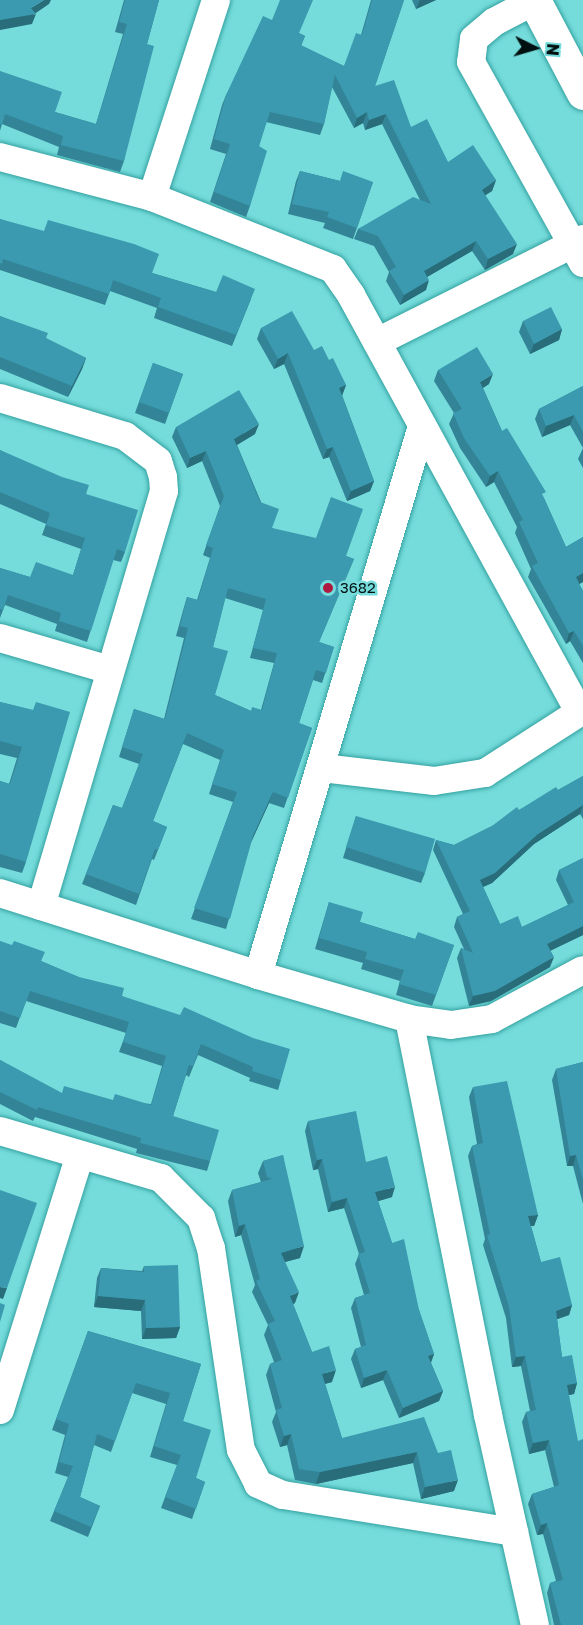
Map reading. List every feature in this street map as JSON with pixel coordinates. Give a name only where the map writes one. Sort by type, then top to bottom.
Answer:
[{"type":"street","points":[[152,197],[216,0]]},
{"type":"street","points":[[377,342],[580,249],[471,62],[474,39],[494,22],[534,0],[583,93]]},
{"type":"street","points":[[0,158],[152,197],[333,269],[377,342],[581,711],[485,773],[434,781],[322,768]]},
{"type":"street","points":[[0,398],[125,436],[158,461],[164,491],[41,906]]},
{"type":"street","points":[[258,975],[322,768],[422,426]]},
{"type":"street","points":[[0,638],[110,670]]},
{"type":"street","points":[[0,893],[258,975],[409,1019],[452,1025],[492,1018],[583,970]]},
{"type":"street","points":[[409,1019],[514,1533],[535,1625]]},
{"type":"street","points":[[0,1131],[160,1178],[201,1218],[211,1248],[241,1450],[258,1484],[283,1495],[514,1533]]},
{"type":"street","points":[[0,1410],[80,1155]]},
{"type":"building","points":[[0,0],[44,0],[31,8],[36,14],[0,20]]},
{"type":"building","points":[[125,0],[159,0],[147,44],[154,46],[124,161],[61,145],[63,136],[5,114],[2,125],[0,124],[0,71],[62,92],[55,112],[96,124],[127,24],[119,22]]},
{"type":"building","points":[[280,0],[313,0],[299,33],[305,36],[301,45],[344,66],[356,33],[362,35],[372,0],[404,0],[375,86],[394,80],[411,127],[427,119],[448,162],[473,145],[496,180],[482,190],[517,244],[488,259],[476,241],[424,271],[429,280],[404,295],[389,271],[396,267],[378,236],[358,229],[413,197],[431,204],[386,114],[369,120],[367,112],[357,118],[335,75],[324,124],[270,112],[259,146],[267,151],[250,206],[214,192],[230,144],[214,139],[226,95],[263,16],[272,20]]},
{"type":"building","points":[[300,171],[340,181],[343,171],[373,182],[357,228],[327,217],[329,212],[292,204]]},
{"type":"building","points":[[0,219],[44,231],[48,220],[134,244],[159,254],[152,273],[216,292],[223,275],[255,289],[236,335],[158,307],[161,298],[113,280],[109,294],[3,259],[2,264],[0,263]]},
{"type":"building","points":[[551,307],[562,329],[534,344],[523,321]]},
{"type":"building","points":[[292,311],[314,350],[322,346],[329,360],[333,358],[346,385],[339,388],[374,481],[351,491],[333,447],[327,449],[288,353],[278,359],[261,328]]},
{"type":"building","points":[[0,316],[48,333],[46,338],[86,358],[72,386],[0,357]]},
{"type":"building","points":[[477,347],[493,374],[480,382],[502,431],[507,428],[546,492],[542,494],[566,547],[583,537],[583,573],[576,577],[583,591],[583,646],[574,631],[569,633],[532,566],[538,563],[519,522],[523,520],[498,471],[490,476],[464,438],[453,413],[462,409],[438,370]]},
{"type":"building","points":[[153,363],[183,374],[169,413],[139,402]]},
{"type":"building","points":[[583,386],[583,432],[574,415],[546,426],[539,409]]},
{"type":"building","points":[[239,390],[259,424],[234,439],[260,502],[279,509],[272,528],[316,538],[331,497],[363,509],[346,556],[354,559],[319,642],[334,647],[326,673],[316,670],[299,723],[312,728],[288,798],[273,792],[253,836],[230,919],[194,908],[237,792],[212,784],[224,750],[187,733],[153,821],[167,827],[158,850],[155,849],[139,894],[86,874],[113,805],[122,808],[143,754],[122,747],[134,709],[165,719],[188,628],[180,626],[187,597],[198,600],[213,548],[206,545],[224,496],[206,451],[190,458],[176,427]],"holes":[[[228,588],[266,599],[253,648],[277,653],[262,710],[252,707],[251,711],[215,695],[228,651],[213,647]]]},
{"type":"building","points":[[0,450],[62,477],[89,485],[86,494],[138,510],[125,552],[117,549],[91,631],[59,621],[61,613],[8,595],[3,610],[0,609],[0,568],[30,577],[36,562],[73,575],[85,538],[46,525],[50,513],[0,492]]},
{"type":"building","points":[[0,702],[33,710],[36,702],[70,712],[26,862],[0,854],[0,781],[10,784],[22,747],[0,741]]},
{"type":"building","points":[[583,776],[583,805],[538,834],[495,873],[480,880],[500,924],[518,916],[522,927],[574,902],[559,870],[583,858],[583,926],[547,944],[554,957],[495,991],[473,996],[461,948],[473,953],[457,917],[470,911],[436,840],[454,845],[492,826],[517,807],[519,810],[556,787],[558,790]]},
{"type":"building","points":[[356,816],[435,839],[425,873],[346,847]]},
{"type":"building","points":[[329,902],[363,912],[360,922],[415,939],[418,932],[454,945],[436,995],[399,984],[404,970],[365,959],[367,952],[319,938]]},
{"type":"building","points":[[0,941],[12,945],[14,941],[45,952],[41,961],[79,977],[124,988],[122,996],[180,1015],[184,1007],[253,1038],[290,1049],[281,1080],[252,1071],[253,1067],[201,1044],[193,1066],[189,1065],[173,1116],[219,1130],[210,1161],[140,1143],[141,1138],[38,1107],[37,1110],[0,1092],[0,1060],[62,1093],[64,1086],[113,1100],[115,1094],[151,1105],[166,1056],[123,1042],[129,1022],[30,991],[20,1018],[0,1011]]},
{"type":"building","points":[[583,1062],[583,1180],[576,1155],[570,1156],[556,1069]]},
{"type":"building","points":[[507,1081],[538,1215],[528,1216],[541,1262],[560,1257],[572,1305],[556,1311],[562,1357],[572,1355],[577,1383],[567,1385],[578,1441],[583,1439],[583,1625],[561,1625],[550,1583],[563,1580],[547,1523],[541,1525],[532,1494],[559,1485],[549,1440],[533,1443],[526,1412],[536,1410],[525,1356],[516,1357],[509,1307],[487,1235],[490,1234],[472,1146],[483,1143],[473,1087]]},
{"type":"building","points":[[356,1111],[366,1162],[387,1156],[395,1187],[375,1192],[392,1243],[404,1239],[419,1310],[434,1354],[428,1356],[443,1391],[403,1408],[387,1370],[364,1378],[355,1349],[366,1345],[355,1298],[370,1293],[358,1254],[365,1252],[347,1198],[332,1202],[322,1159],[317,1160],[308,1121]]},
{"type":"building","points":[[283,1155],[304,1246],[281,1253],[299,1292],[290,1296],[312,1352],[329,1346],[336,1370],[322,1374],[342,1438],[424,1417],[438,1453],[451,1450],[458,1480],[425,1487],[417,1452],[320,1472],[299,1469],[291,1434],[284,1436],[276,1410],[282,1408],[270,1364],[282,1360],[268,1324],[275,1321],[256,1281],[260,1279],[245,1224],[239,1226],[232,1190],[272,1179],[267,1177],[263,1161]]},
{"type":"building","points":[[0,1190],[37,1203],[7,1288],[0,1287]]},
{"type":"building","points":[[178,1265],[180,1327],[146,1328],[145,1300],[98,1296],[101,1268],[144,1272],[144,1266]]},
{"type":"building","points":[[0,1303],[5,1305],[0,1322]]},
{"type":"building","points":[[88,1331],[201,1364],[183,1421],[211,1430],[196,1478],[205,1482],[196,1509],[165,1497],[181,1455],[154,1446],[170,1393],[136,1383],[115,1441],[97,1434],[80,1497],[100,1506],[91,1527],[54,1511],[73,1466],[59,1462],[69,1424],[56,1419]]},
{"type":"place","name":"3682","points":[[328,588]]}]
